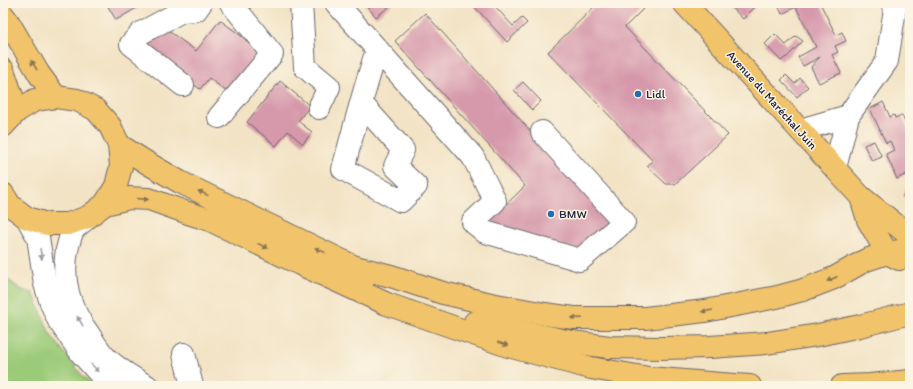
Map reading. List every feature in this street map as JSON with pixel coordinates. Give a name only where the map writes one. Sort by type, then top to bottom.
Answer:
[{"type":"main road","name":"Avenue du Maréchal Juin","points":[[684,3],[860,196],[910,236]]},
{"type":"main road","points":[[3,15],[39,74],[56,97]]},
{"type":"main road","points":[[3,70],[10,118],[35,100],[56,97],[77,100],[96,110],[110,126],[119,145],[121,166],[116,186],[96,211]]},
{"type":"main road","points":[[119,145],[180,182],[401,291],[572,342]]},
{"type":"main road","points":[[3,194],[10,205],[27,218],[47,224],[68,224],[129,198],[149,199],[210,220],[387,304],[508,346],[591,368],[649,378],[750,386]]},
{"type":"main road","name":"Avenue du Maréchal Juin","points":[[860,196],[868,220],[870,238],[876,257]]},
{"type":"main road","points":[[355,267],[391,276],[443,293],[491,304],[574,318],[645,318],[705,311],[777,297],[803,290],[834,278],[876,257],[904,250],[910,250]]},
{"type":"main road","points":[[876,257],[910,265]]},
{"type":"main road","points":[[387,304],[572,342],[609,347],[660,348],[710,347],[767,343],[860,326],[910,313]]},
{"type":"main road","points":[[842,386],[910,381]]},
{"type":"street","points":[[219,117],[272,54],[231,3]]},
{"type":"street","points":[[302,3],[305,67],[329,87],[319,108]]},
{"type":"street","points":[[336,3],[473,157],[495,200],[474,222],[485,232],[580,260],[624,222],[542,132]]},
{"type":"street","points":[[183,85],[131,44],[141,33],[187,6]]},
{"type":"street","points":[[835,168],[848,116],[886,61],[899,7]]},
{"type":"street","points":[[361,103],[377,50]]},
{"type":"street","points":[[800,130],[848,116]]},
{"type":"street","points":[[96,211],[74,230],[69,241],[65,270],[67,290],[76,316],[106,358],[147,386]]},
{"type":"street","points":[[27,218],[38,237],[45,284],[59,321],[81,354],[98,372],[116,386]]},
{"type":"street","points":[[184,354],[192,386]]},
{"type":"green space","points":[[3,275],[20,289],[33,293],[50,334],[84,378],[94,386],[3,386]]},
{"type":"building","points":[[106,3],[138,3],[140,6],[116,20]]},
{"type":"building","points":[[364,3],[394,3],[376,17]]},
{"type":"building","points":[[471,3],[492,3],[513,26],[522,18],[527,23],[507,42]]},
{"type":"building","name":"Lidl","points":[[598,3],[643,3],[646,6],[625,27],[728,135],[675,184],[666,184],[647,166],[653,161],[548,52]]},
{"type":"building","points":[[728,3],[759,3],[743,19]]},
{"type":"building","points":[[777,3],[820,3],[836,35],[842,32],[846,41],[835,46],[838,52],[832,55],[841,73],[819,83],[811,67],[820,57],[803,66],[798,57],[816,47],[796,7],[782,14]]},
{"type":"building","points":[[425,13],[575,181],[612,220],[580,250],[483,227],[525,186],[395,41]]},
{"type":"building","points":[[220,20],[264,53],[231,95],[209,78],[200,89],[140,44],[162,26],[196,51]]},
{"type":"building","points":[[775,34],[786,45],[796,36],[803,41],[781,61],[765,44]]},
{"type":"building","points":[[786,75],[795,84],[800,78],[808,87],[797,97],[781,80]]},
{"type":"building","points":[[280,81],[310,106],[298,121],[312,132],[303,144],[288,131],[276,146],[247,122]]},
{"type":"building","points":[[523,82],[541,101],[532,110],[514,90]]},
{"type":"building","points":[[883,102],[890,117],[894,115],[895,118],[902,115],[910,134],[910,172],[897,179],[886,154],[894,150],[890,141],[886,143],[870,109]]},
{"type":"building","points":[[874,141],[882,157],[872,161],[864,145]]},
{"type":"building","points":[[910,184],[910,200],[903,196]]},
{"type":"place","name":"Lidl","points":[[638,94]]},
{"type":"place","name":"BMW","points":[[551,214]]}]
